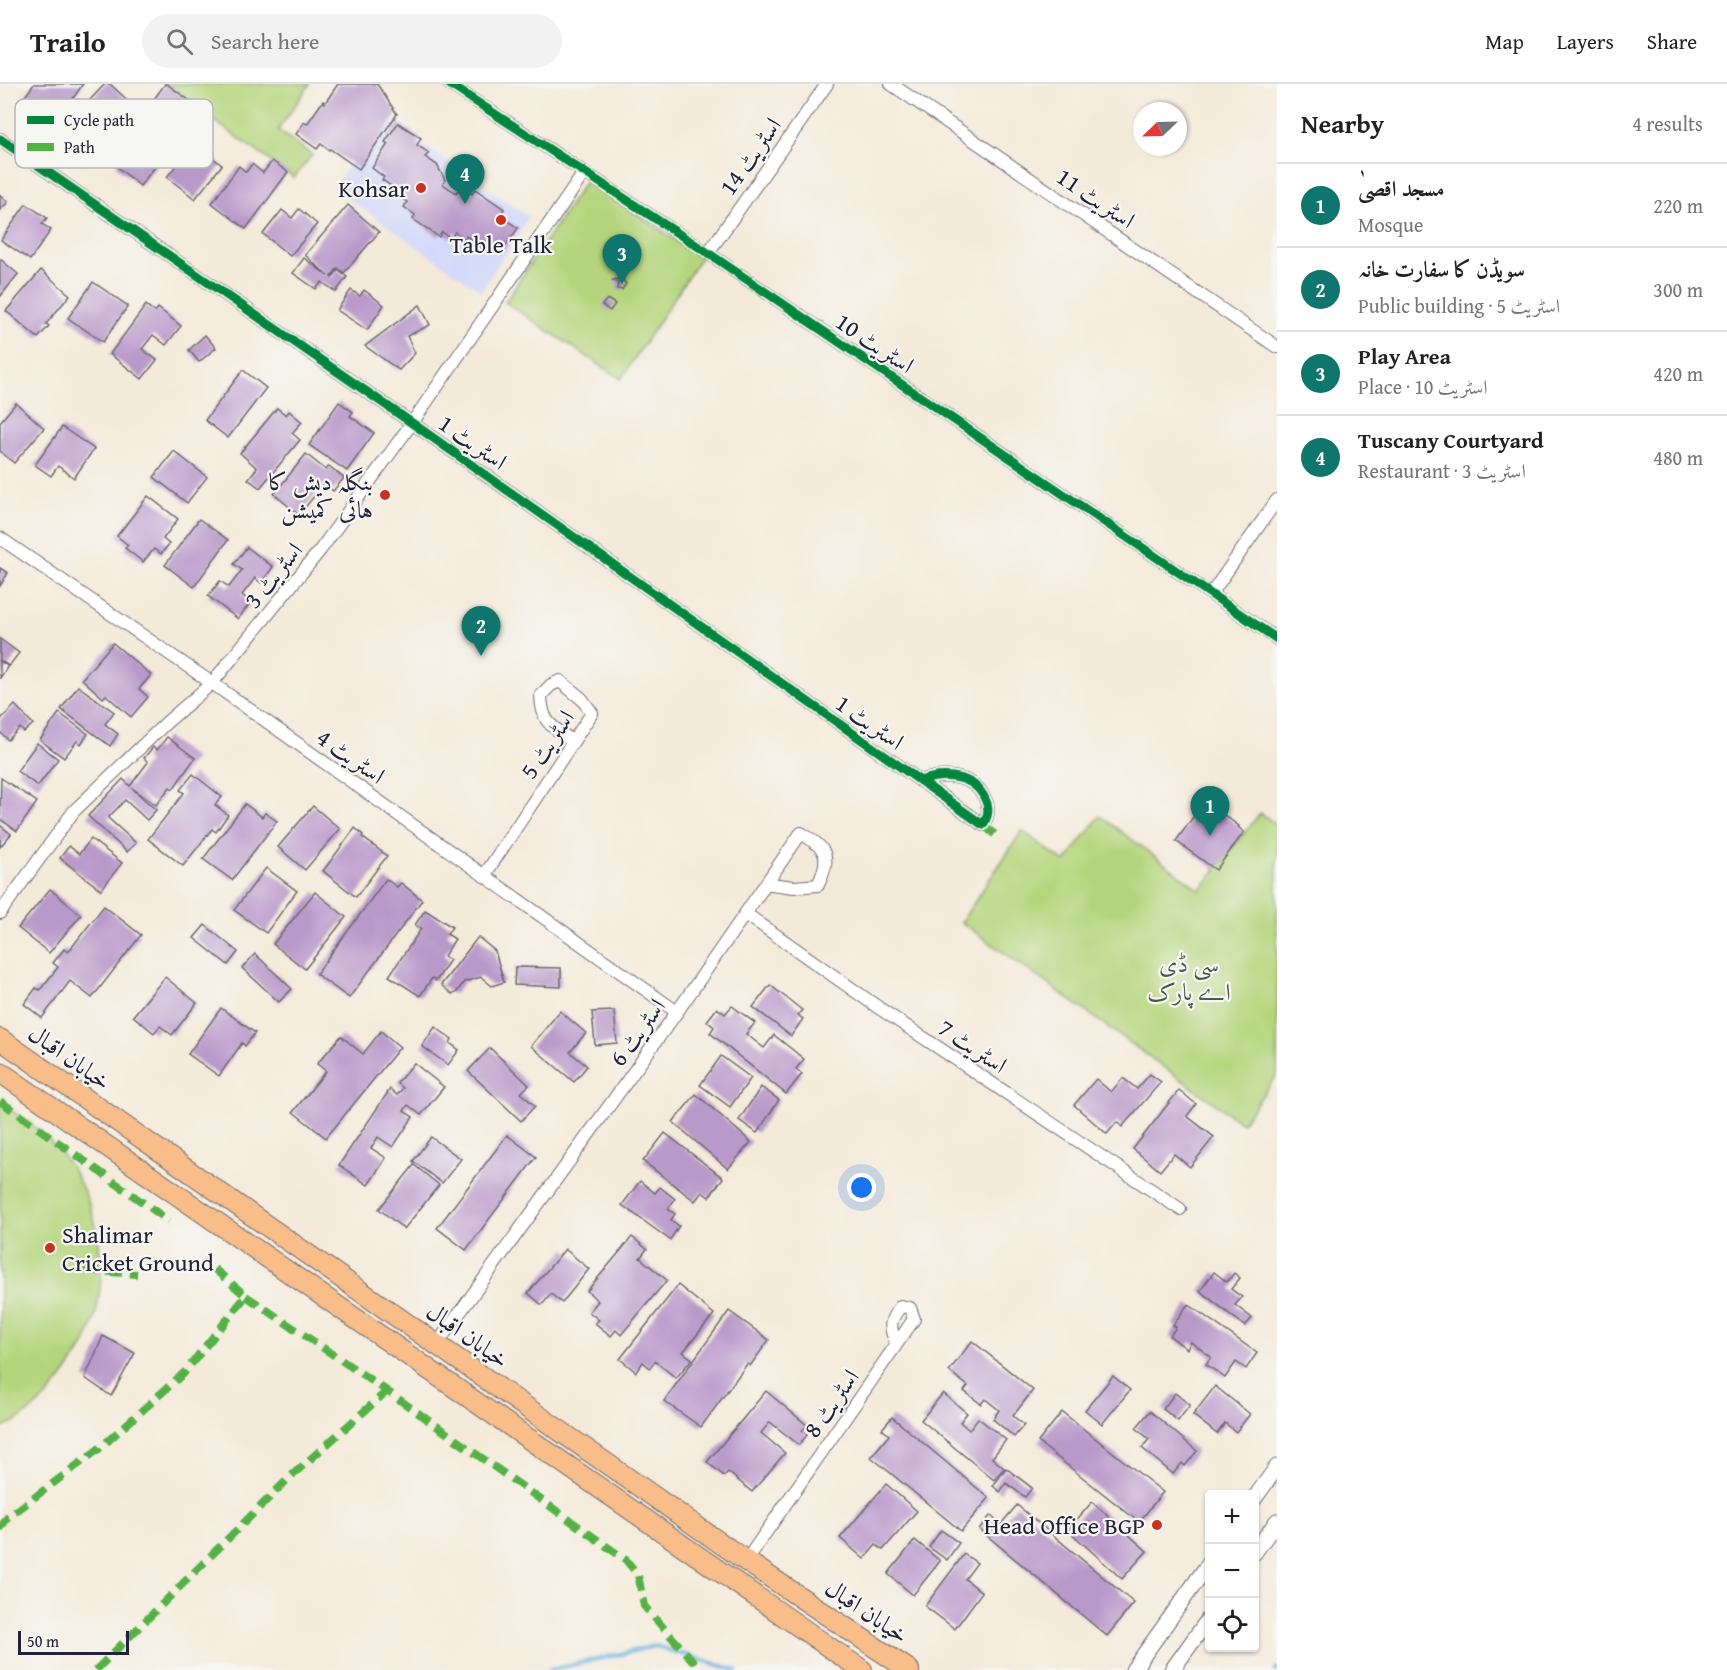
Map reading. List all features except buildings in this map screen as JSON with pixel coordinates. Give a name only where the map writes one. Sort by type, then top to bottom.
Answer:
[{"type":"main road","name":"خیابان اقبال","points":[[0,1039],[746,1561],[909,1670]]},
{"type":"main road","points":[[0,1072],[862,1670]]},
{"type":"main road","points":[[181,1198],[196,1177]]},
{"type":"street","name":"اسٹریٹ 10","points":[[449,84],[708,253],[1277,639]]},
{"type":"street","name":"اسٹریٹ 14","points":[[708,253],[827,84]]},
{"type":"street","name":"اسٹریٹ 11","points":[[891,84],[1277,347]]},
{"type":"street","name":"اسٹریٹ 1","points":[[0,139],[15,149]]},
{"type":"street","name":"اسٹریٹ 1","points":[[42,168],[412,423],[920,781],[983,825],[987,818],[987,804],[978,787],[964,779],[949,776],[920,781]]},
{"type":"street","name":"اسٹریٹ 3","points":[[0,913],[74,811],[167,722],[212,683],[321,549],[412,423],[584,173]]},
{"type":"street","points":[[1211,594],[1277,500]]},
{"type":"street","name":"اسٹریٹ 4","points":[[0,538],[212,683],[677,1012]]},
{"type":"street","name":"اسٹریٹ 5","points":[[484,876],[592,713],[582,699],[560,681],[551,685],[541,695],[541,710],[546,721],[572,741]]},
{"type":"street","name":"اسٹریٹ 6","points":[[437,1344],[677,1012],[801,833],[814,841],[825,853],[826,868],[818,885],[794,887],[771,884]]},
{"type":"street","name":"اسٹریٹ 7","points":[[746,914],[879,1008],[1180,1209]]},
{"type":"street","name":"اسٹریٹ 8","points":[[746,1561],[914,1319],[910,1308],[901,1306],[893,1315],[890,1330],[896,1343]]},
{"type":"street","points":[[1259,1491],[1277,1467]]},
{"type":"street","points":[[1259,1546],[1277,1521]]},
{"type":"street","points":[[1133,1670],[1205,1568]]},
{"type":"street","points":[[1172,1670],[1205,1623]]},
{"type":"shaded area","points":[[382,117],[529,217],[481,291],[333,188]]},
{"type":"green space","points":[[163,84],[310,84],[278,130],[312,155],[294,178],[213,120],[213,99],[184,99]]},
{"type":"green space","points":[[586,180],[701,257],[621,379],[505,302]]},
{"type":"green space","name":"سی ڈی اے پارک","points":[[1260,813],[1277,825],[1277,1075],[1242,1123],[961,922],[1022,831],[1065,862],[1100,816],[1200,890]]},
{"type":"green space","name":"Shalimar Cricket Ground","points":[[0,1105],[28,1121],[51,1142],[70,1166],[85,1194],[95,1223],[100,1254],[100,1286],[95,1317],[85,1342],[71,1366],[40,1402],[25,1415],[0,1429]]},
{"type":"waterway","points":[[550,1670],[655,1646],[736,1670]]},
{"type":"marked path","points":[[983,825],[998,837]]},
{"type":"marked path","points":[[0,1101],[169,1221]]},
{"type":"marked path","points":[[0,1529],[7,1518],[100,1448],[184,1373],[246,1296],[212,1267]]},
{"type":"marked path","points":[[84,1270],[137,1274]]},
{"type":"marked path","points":[[246,1296],[387,1391],[626,1560],[638,1575],[644,1606],[701,1670]]},
{"type":"marked path","points":[[96,1670],[288,1479],[387,1391]]},
{"type":"cycle path","points":[[449,84],[708,253],[1277,639]]},
{"type":"cycle path","points":[[0,139],[15,149]]},
{"type":"cycle path","points":[[42,168],[412,423],[920,781]]},
{"type":"cycle path","points":[[938,777],[966,780],[980,791],[985,799],[988,809],[983,825],[920,781],[938,777]]},
{"type":"place","name":"Kohsar","points":[[421,188]]},
{"type":"place","name":"Tuscany Courtyard","points":[[465,204]]},
{"type":"place","name":"Table Talk","points":[[501,220]]},
{"type":"place","name":"Play Area","points":[[622,284]]},
{"type":"place","name":"بنگلہ دیش کا ہائی کمیشن","points":[[385,495]]},
{"type":"place","name":"سویڈن کا سفارت خانہ","points":[[481,656]]},
{"type":"place","name":"مسجد اقصیٰ","points":[[1210,836]]},
{"type":"place","name":"Shalimar Cricket Ground","points":[[50,1248]]},
{"type":"place","name":"Head Office BGP","points":[[1157,1525]]}]
